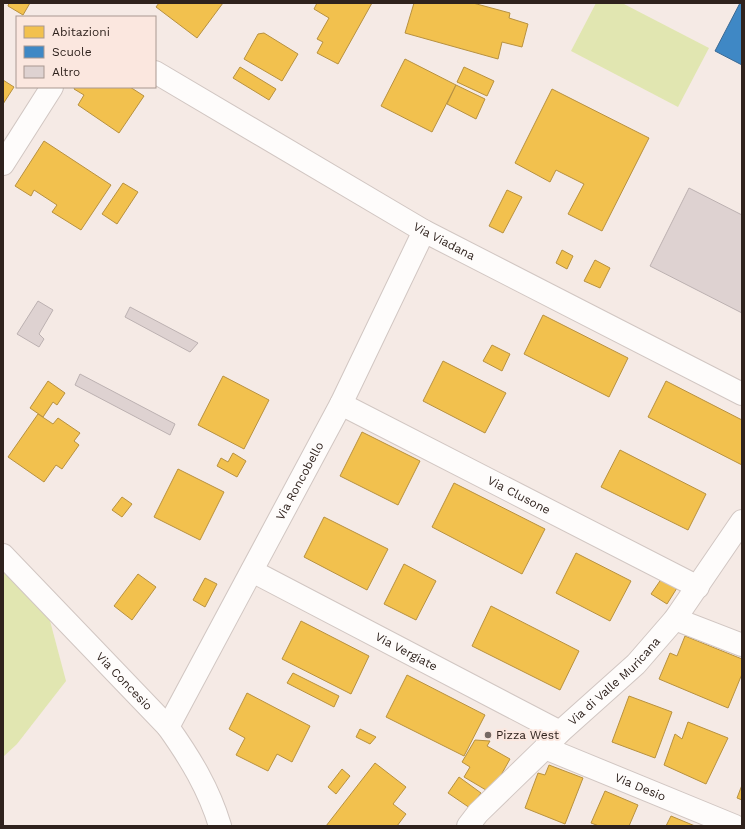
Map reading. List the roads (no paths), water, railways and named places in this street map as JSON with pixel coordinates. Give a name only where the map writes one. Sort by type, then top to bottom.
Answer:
[{"type":"street","name":"Via Viadana","points":[[156,73],[424,231],[742,394]]},
{"type":"street","points":[[3,164],[51,88]]},
{"type":"street","name":"Via Roncobello","points":[[168,727],[341,404],[424,231]]},
{"type":"street","name":"Via Clusone","points":[[341,404],[698,587]]},
{"type":"street","name":"Via di Valle Muricana","points":[[468,826],[478,813],[560,732],[636,664],[675,619],[742,522]]},
{"type":"street","name":"Via Concesio","points":[[3,554],[168,727],[202,779],[216,812],[220,826]]},
{"type":"street","name":"Via Vergiate","points":[[252,571],[560,732]]},
{"type":"street","points":[[675,619],[742,644]]},
{"type":"street","name":"Via Desio","points":[[545,748],[735,826]]},
{"type":"place","name":"Pizza West","points":[[488,735]]}]
